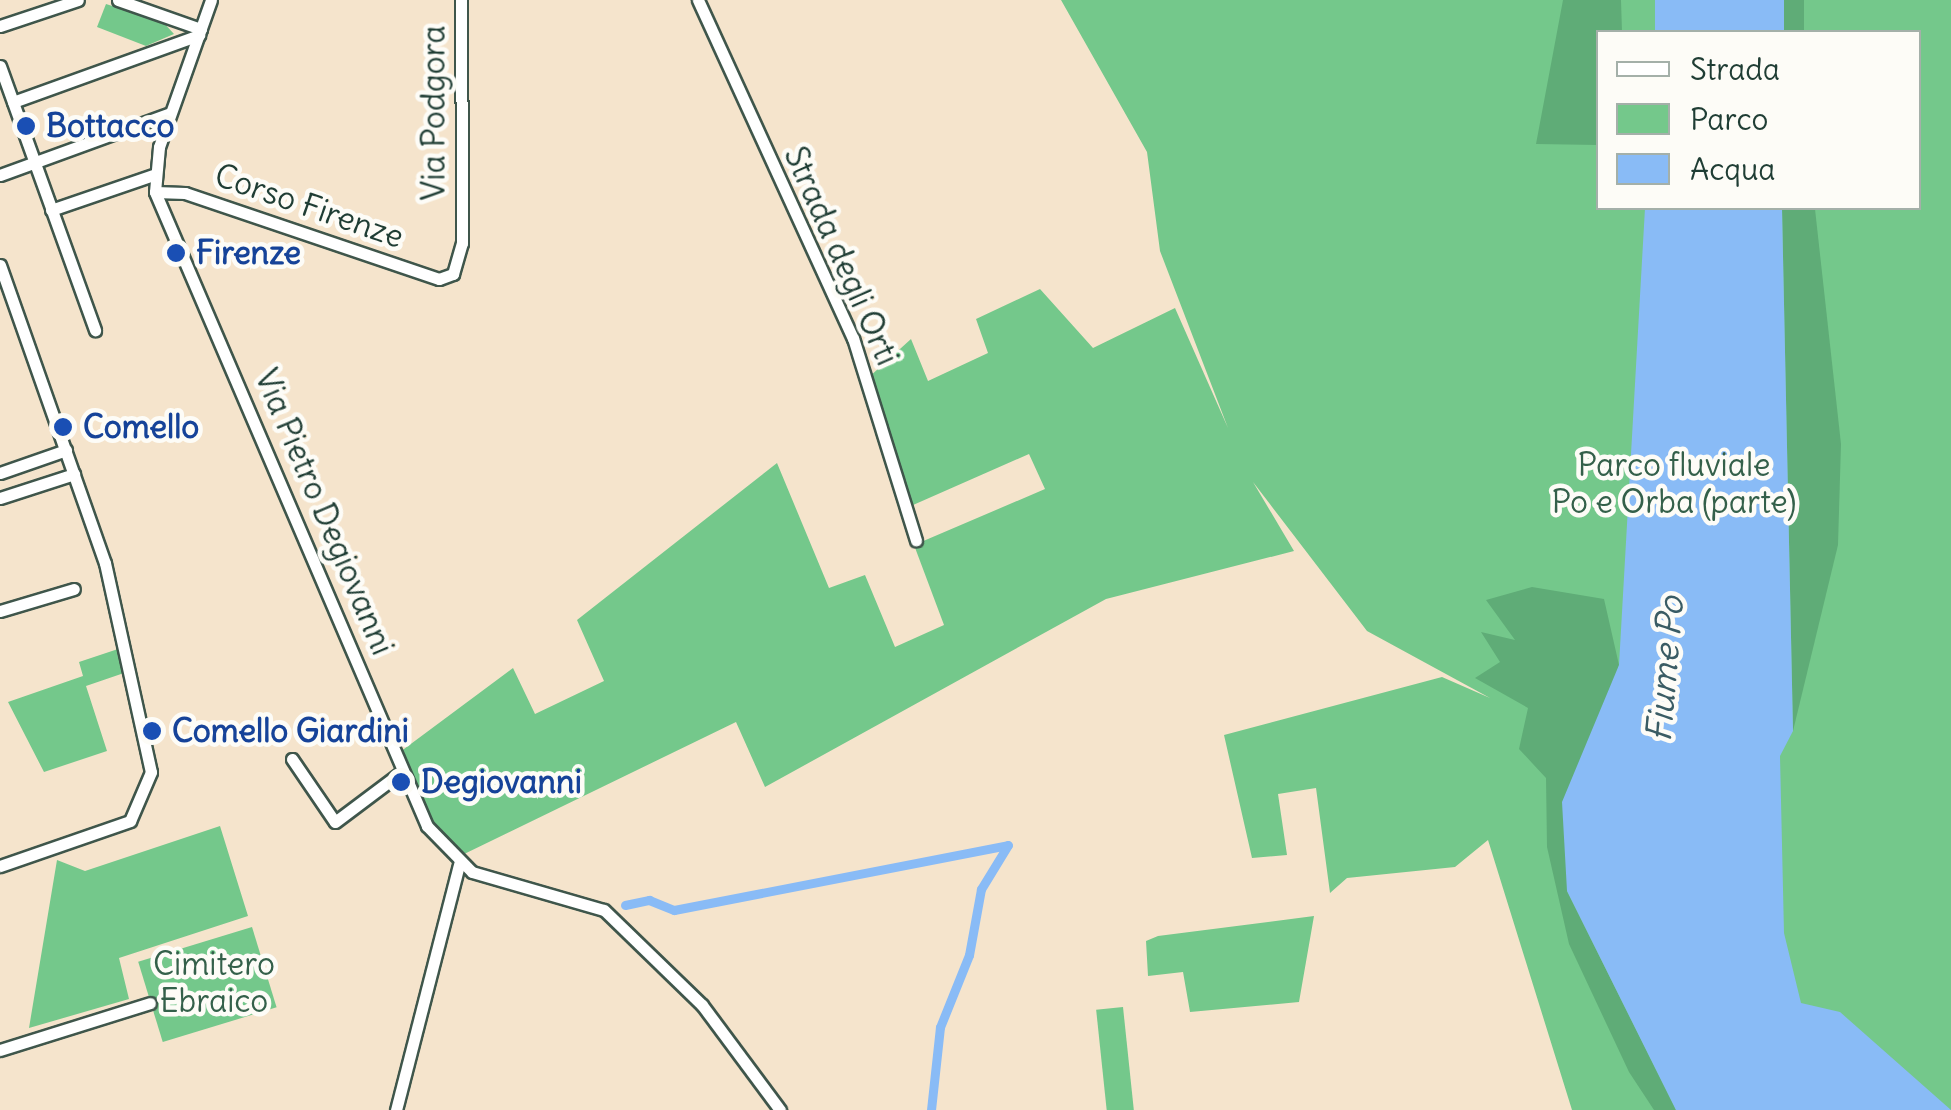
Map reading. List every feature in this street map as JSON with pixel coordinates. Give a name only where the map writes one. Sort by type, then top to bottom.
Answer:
[{"type":"street","points":[[0,26],[78,0]]},
{"type":"street","points":[[118,0],[200,32]]},
{"type":"street","points":[[52,210],[153,174],[170,113],[211,0]]},
{"type":"street","name":"Via Podgora","points":[[444,278],[458,268],[462,244],[461,0]]},
{"type":"street","name":"Strada degli Orti","points":[[698,0],[853,338],[916,540]]},
{"type":"street","points":[[13,102],[200,32]]},
{"type":"street","points":[[0,66],[95,330]]},
{"type":"street","points":[[0,176],[170,113]]},
{"type":"street","name":"Via Pietro Degiovanni","points":[[153,174],[155,192],[402,771],[428,826],[459,864]]},
{"type":"street","name":"Corso Firenze","points":[[155,192],[186,193],[444,278]]},
{"type":"street","points":[[0,264],[105,563],[150,782],[141,810],[117,828],[0,866]]},
{"type":"street","points":[[0,473],[66,450]]},
{"type":"street","points":[[0,498],[74,474]]},
{"type":"street","points":[[0,611],[74,589]]},
{"type":"street","points":[[292,759],[335,822],[402,771]]},
{"type":"street","points":[[396,1110],[459,864],[604,910],[702,1005],[780,1110]]},
{"type":"street","points":[[0,1050],[150,1003]]},
{"type":"green space","name":"Parco fluviale Po e Orba (parte)","points":[[1061,0],[1951,0],[1951,1110],[1572,1110],[1488,840],[1455,867],[1347,878],[1330,893],[1316,788],[1278,794],[1287,855],[1252,858],[1224,735],[1442,677],[1490,698],[1367,631],[1253,482],[1294,551],[1106,599],[765,787],[736,722],[458,857],[432,824],[400,752],[513,668],[535,714],[604,681],[577,620],[777,463],[829,588],[865,575],[895,647],[944,625],[914,545],[1045,489],[1029,454],[904,509],[868,378],[911,339],[928,381],[988,353],[976,319],[1040,289],[1093,348],[1175,308],[1228,428],[1160,251],[1147,152]]},
{"type":"green space","points":[[1563,0],[1621,0],[1622,30],[1596,30],[1596,145],[1536,144]]},
{"type":"green space","points":[[1784,0],[1804,0],[1804,30],[1784,30]]},
{"type":"green space","points":[[106,4],[163,22],[174,34],[146,46],[97,27]]},
{"type":"green space","points":[[1782,210],[1815,210],[1841,444],[1838,545],[1793,731]]},
{"type":"green space","points":[[1532,587],[1604,599],[1619,665],[1567,891],[1676,1110],[1654,1110],[1629,1072],[1569,944],[1547,847],[1546,778],[1519,749],[1528,708],[1475,678],[1500,662],[1481,632],[1515,640],[1486,600]]},
{"type":"green space","points":[[118,649],[124,673],[86,686],[107,751],[44,772],[8,702],[83,676],[79,662]]},
{"type":"green space","points":[[220,826],[248,916],[119,958],[129,999],[29,1028],[57,860],[85,871]]},
{"type":"green space","points":[[1314,916],[1299,1002],[1190,1012],[1183,972],[1148,976],[1146,941],[1158,936]]},
{"type":"green space","name":"Cimitero Ebraico","points":[[252,927],[277,1007],[163,1042],[138,962]]},
{"type":"green space","points":[[1123,1007],[1134,1110],[1107,1110],[1096,1010]]},
{"type":"water","points":[[1655,0],[1784,0],[1784,30],[1655,30]]},
{"type":"water","name":"Fiume Po","points":[[1645,210],[1782,210],[1793,731],[1780,756],[1784,933],[1801,1003],[1840,1012],[1951,1110],[1676,1110],[1567,891],[1562,802],[1619,665]]},
{"type":"waterway","points":[[625,905],[649,900],[674,910],[1008,845],[981,889],[969,955],[940,1027],[931,1110]]},
{"type":"place","name":"Bottacco","points":[[26,126]]},
{"type":"place","name":"Firenze","points":[[176,253]]},
{"type":"place","name":"Comello","points":[[63,427]]},
{"type":"place","name":"Comello Giardini","points":[[152,731]]},
{"type":"place","name":"Degiovanni","points":[[401,782]]}]
